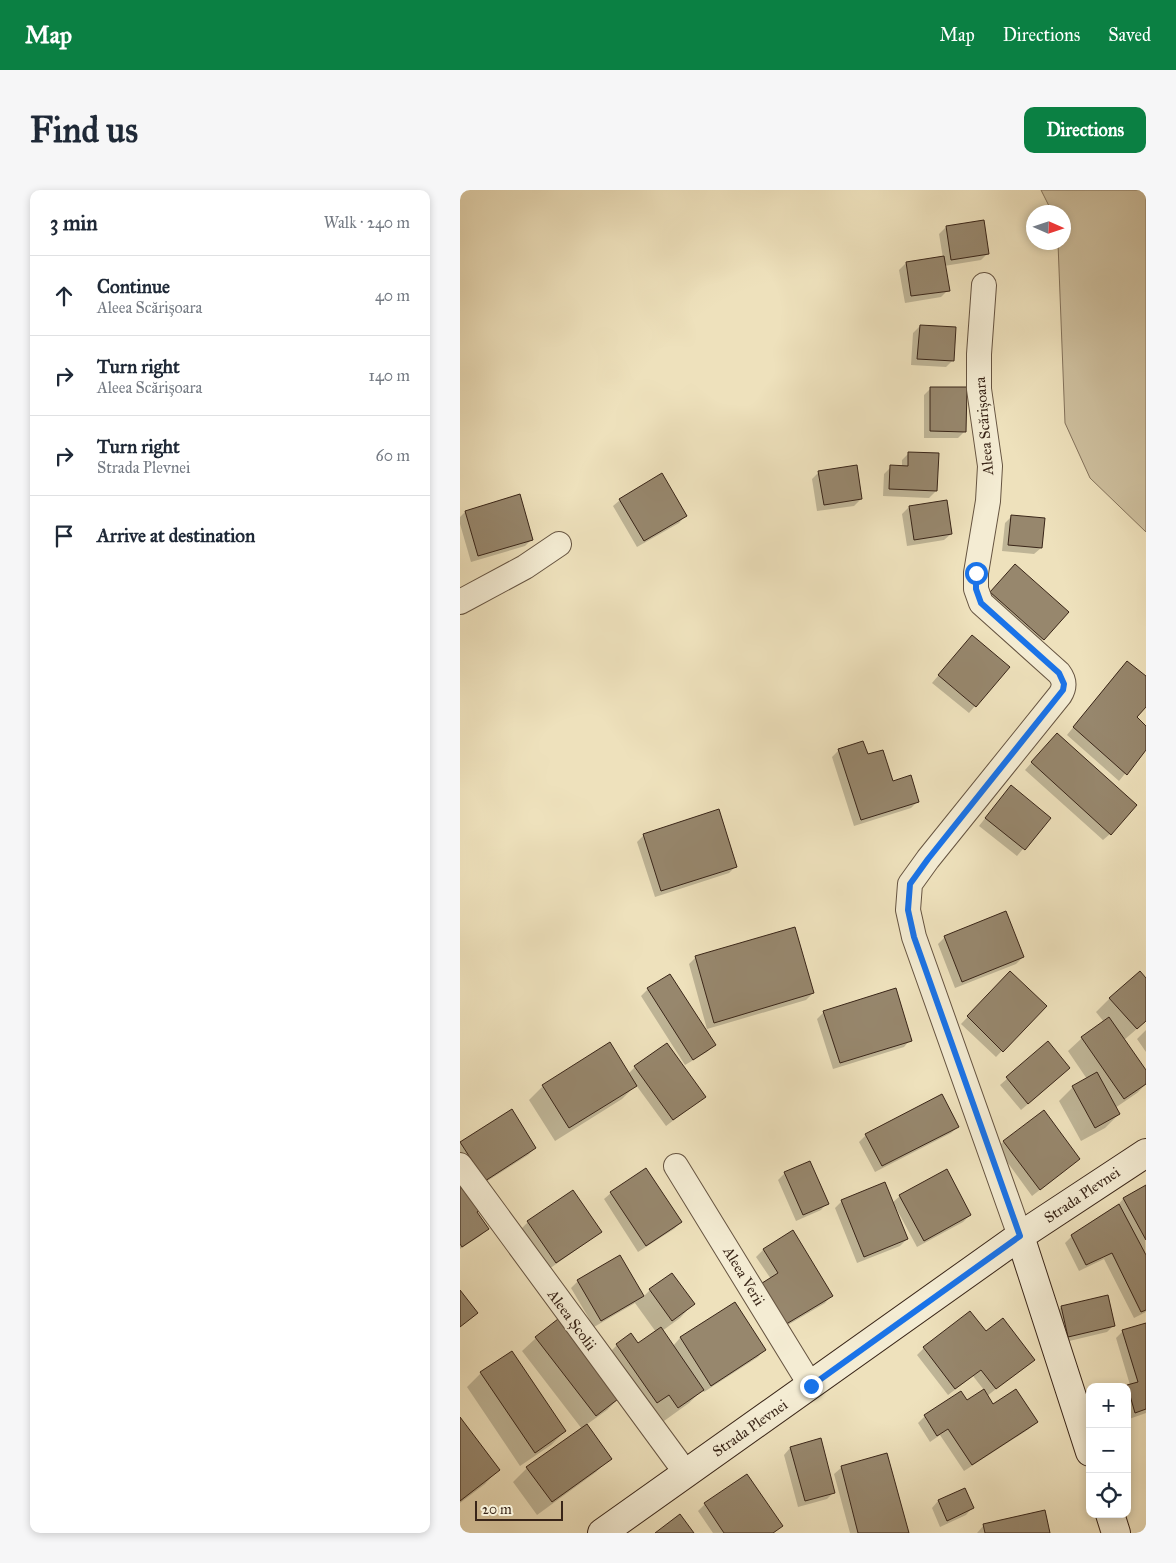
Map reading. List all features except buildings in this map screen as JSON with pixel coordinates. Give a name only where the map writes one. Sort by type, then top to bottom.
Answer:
[{"type":"main road","name":"Strada Plevnei","points":[[602,1533],[1020,1236],[1146,1153]]},
{"type":"main road","points":[[1020,1236],[1086,1440]]},
{"type":"main road","points":[[1111,1518],[1116,1533]]},
{"type":"street","name":"Aleea Scărișoara","points":[[984,285],[979,354],[979,389],[990,466],[988,501],[976,573],[976,589],[981,603],[1059,673],[1064,684],[1060,695],[910,884],[908,910],[914,937],[1020,1236]]},
{"type":"street","points":[[460,602],[525,567],[559,544]]},
{"type":"street","name":"Aleea Școlii","points":[[460,1165],[686,1473]]},
{"type":"street","name":"Aleea Verii","points":[[676,1166],[811,1386]]},
{"type":"shaded area","points":[[1041,190],[1146,190],[1146,532],[1090,478],[1065,423],[1058,250],[1071,250],[1071,205],[1048,205]]},
{"type":"route","points":[[811,1386],[1020,1236],[914,937],[908,910],[910,884],[1063,690],[1064,684],[1059,673],[981,603],[976,589],[976,573]]}]
